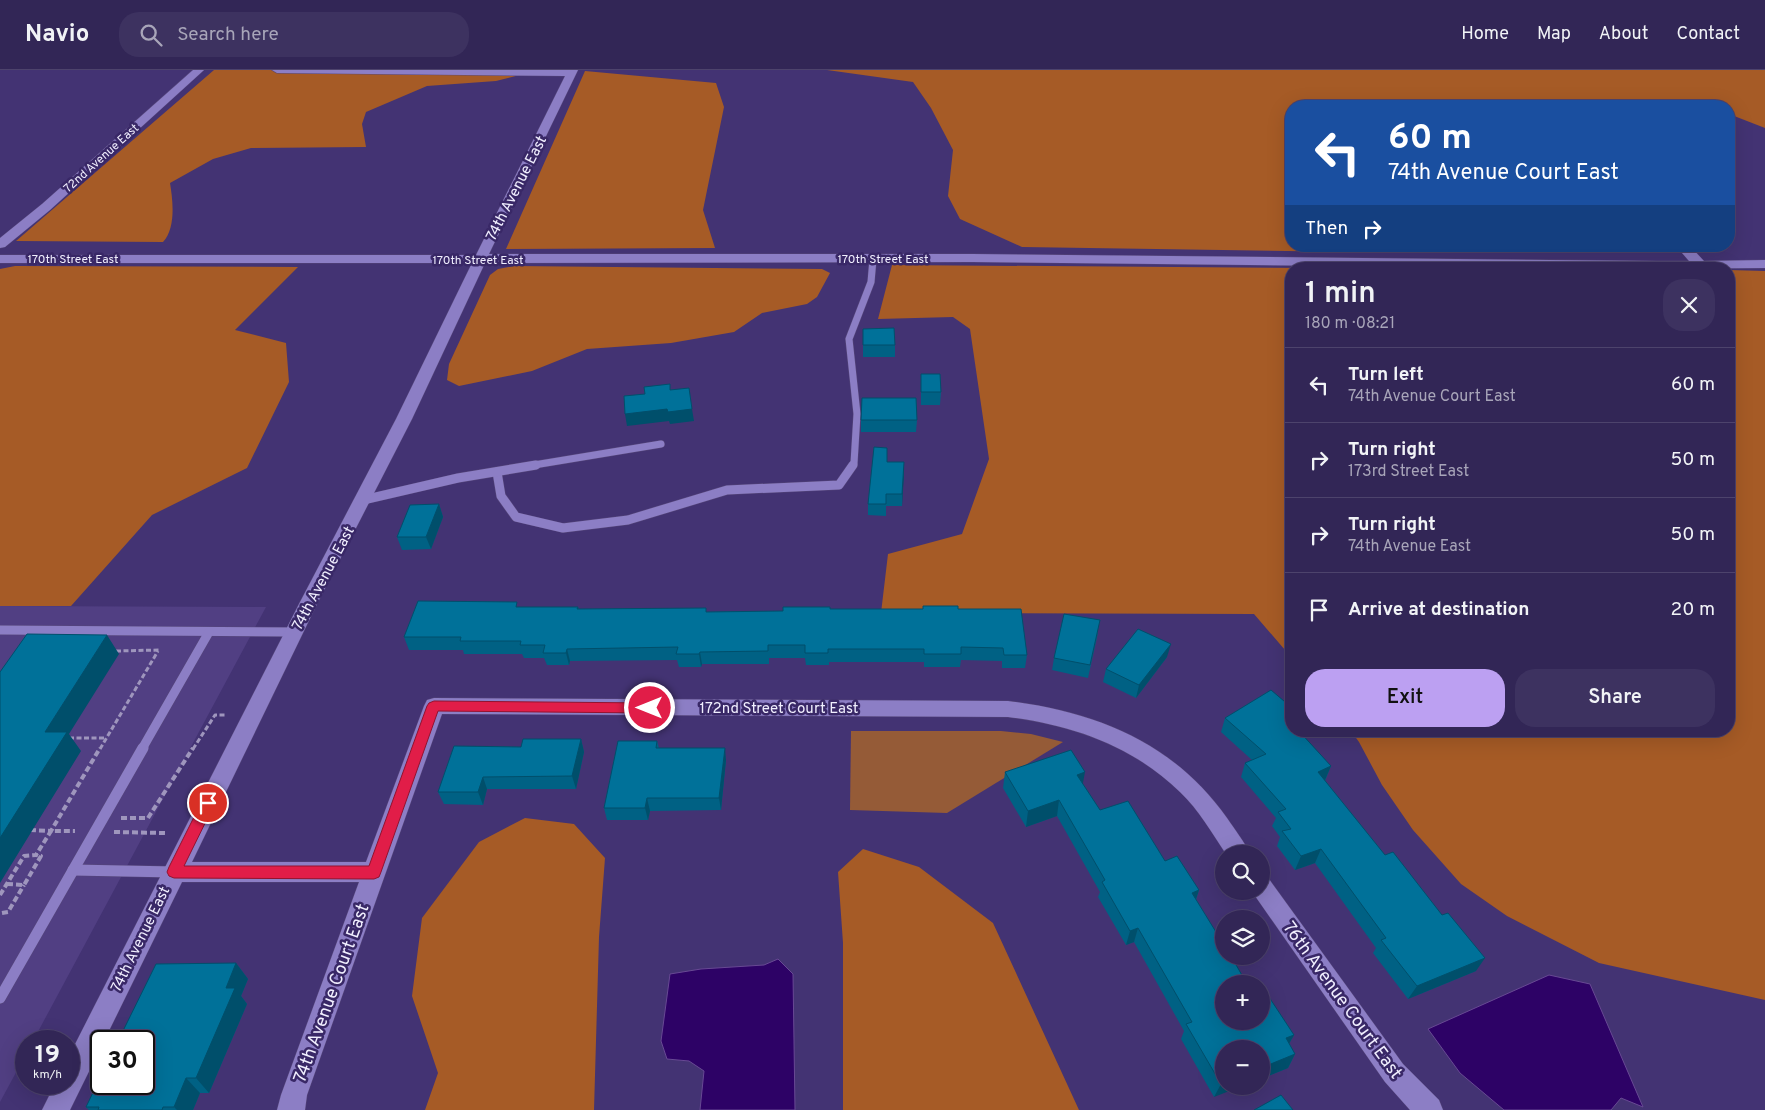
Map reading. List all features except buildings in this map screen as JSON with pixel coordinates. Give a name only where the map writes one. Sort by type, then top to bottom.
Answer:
[{"type":"street","name":"72nd Avenue East","points":[[0,244],[53,201],[200,70]]},
{"type":"street","points":[[277,70],[573,72]]},
{"type":"street","name":"74th Avenue East","points":[[56,1110],[294,632],[404,419],[573,72]]},
{"type":"street","points":[[1688,252],[1699,262]]},
{"type":"street","name":"170th Street East","points":[[0,259],[972,258],[1458,262]]},
{"type":"street","name":"170th Street East","points":[[1735,264],[1765,264]]},
{"type":"street","name":"172nd Street Court East","points":[[434,706],[1008,709],[1041,712],[1093,727],[1126,742],[1150,757],[1188,787],[1210,812],[1233,845]]},
{"type":"street","name":"74th Avenue Court East","points":[[291,1110],[294,1095],[434,706]]},
{"type":"street","points":[[174,872],[374,872]]},
{"type":"street","name":"76th Avenue Court East","points":[[1270,899],[1394,1073],[1429,1110]]},
{"type":"lane","points":[[497,472],[501,496],[516,518],[563,528],[628,520],[726,490],[839,484],[854,463],[856,414],[849,339],[870,282],[873,259]]},
{"type":"lane","points":[[363,500],[458,478],[661,444]]},
{"type":"lane","points":[[0,630],[294,632]]},
{"type":"lane","points":[[0,998],[209,632]]},
{"type":"lane","points":[[73,870],[174,872]]},
{"type":"path","points":[[36,855],[161,646]]},
{"type":"path","points":[[112,651],[158,651]]},
{"type":"path","points":[[165,833],[110,832],[119,818],[148,818],[215,714],[225,714]]},
{"type":"path","points":[[67,738],[105,738]]},
{"type":"path","points":[[23,830],[75,831]]},
{"type":"path","points":[[0,895],[24,856],[41,856],[8,912],[1,914]]},
{"type":"path","points":[[7,884],[24,885]]},
{"type":"shaded area","points":[[214,70],[539,70],[496,81],[427,86],[366,112],[362,124],[366,147],[251,148],[213,159],[170,183],[173,214],[170,229],[163,242],[16,241]]},
{"type":"shaded area","points":[[827,70],[1765,70],[1765,128],[1735,116],[1735,100],[1285,100],[1285,251],[1022,247],[960,219],[948,196],[953,150],[931,108],[913,82]]},
{"type":"shaded area","points":[[585,71],[716,83],[724,107],[703,210],[715,248],[506,249]]},
{"type":"shaded area","points":[[1351,252],[1416,252],[1417,253]]},
{"type":"shaded area","points":[[892,265],[1285,268],[1285,650],[1254,614],[881,613],[888,554],[962,534],[989,459],[970,329],[953,317],[878,319]]},
{"type":"shaded area","points":[[15,266],[298,267],[235,330],[286,343],[289,382],[247,468],[152,515],[71,606],[0,606],[0,269]]},
{"type":"shaded area","points":[[514,266],[822,269],[830,273],[817,297],[807,304],[762,313],[734,332],[671,343],[587,349],[532,371],[459,386],[447,380],[449,364],[490,275],[498,269]]},
{"type":"shaded area","points":[[1735,270],[1765,271],[1765,1000],[1599,963],[1507,916],[1461,884],[1413,830],[1382,785],[1355,737],[1735,737]]},
{"type":"shaded area","points":[[0,606],[266,607],[39,1030],[15,1030],[15,1074],[0,1102]]},
{"type":"shaded area","points":[[851,731],[1001,731],[1031,734],[1063,742],[947,813],[850,810]]},
{"type":"shaded area","points":[[525,818],[574,824],[605,858],[599,937],[594,1110],[425,1110],[438,1073],[412,996],[422,918],[479,842]]},
{"type":"shaded area","points":[[863,849],[919,867],[993,923],[1079,1110],[843,1110],[843,943],[838,872]]},
{"type":"shaded area","points":[[778,959],[793,974],[795,1110],[700,1110],[704,1071],[689,1061],[667,1059],[661,1041],[670,974],[701,969],[764,965]]},
{"type":"shaded area","points":[[1549,975],[1590,984],[1643,1107],[1621,1098],[1611,1110],[1504,1110],[1460,1073],[1428,1029]]},
{"type":"route","points":[[208,803],[174,872],[374,872],[434,706],[650,708]]}]
